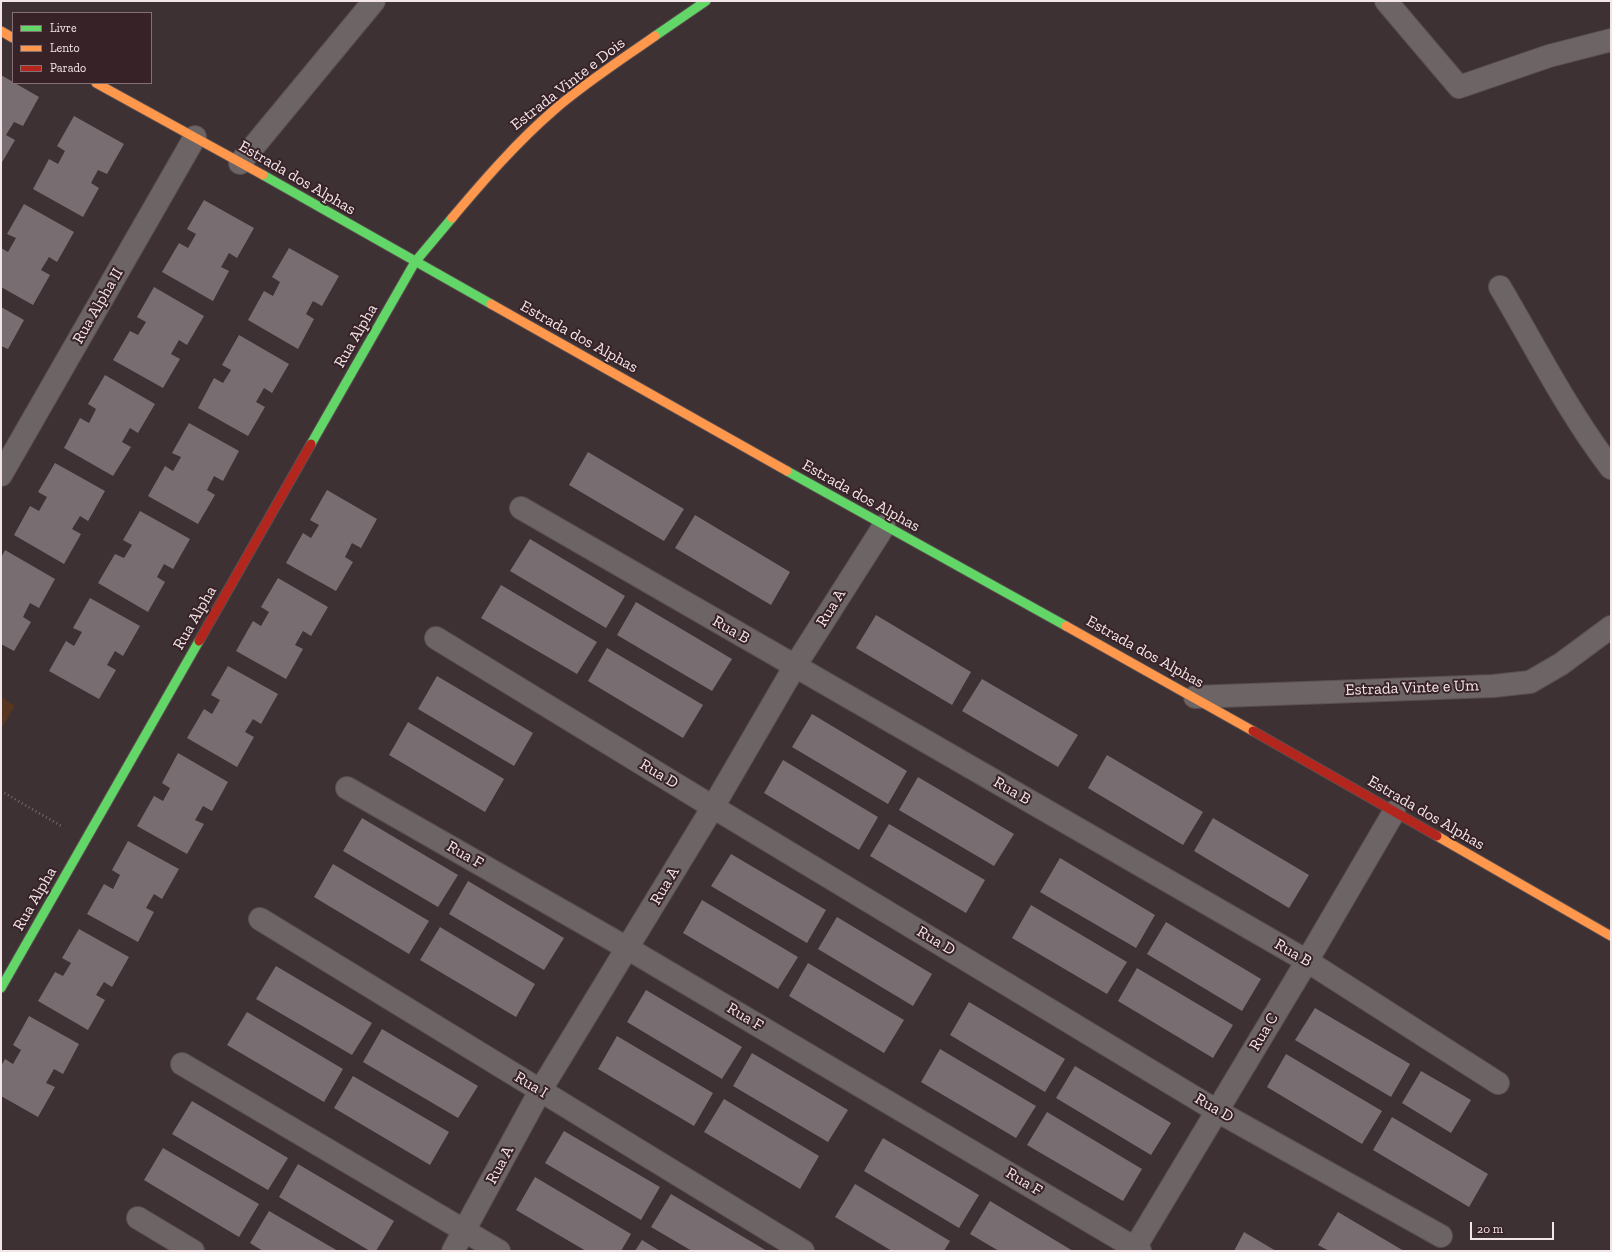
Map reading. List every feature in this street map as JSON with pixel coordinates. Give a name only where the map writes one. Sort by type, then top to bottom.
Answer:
[{"type":"street","points":[[240,163],[374,1]]},
{"type":"street","name":"Estrada Vinte e Dois","points":[[415,262],[518,142],[555,109],[607,69],[706,1]]},
{"type":"street","points":[[1386,1],[1459,87],[1549,56],[1611,40]]},
{"type":"street","points":[[1,31],[12,37]]},
{"type":"street","name":"Estrada dos Alphas","points":[[98,84],[195,137],[884,526],[1195,697],[1611,936]]},
{"type":"street","name":"Rua Alpha II","points":[[1,475],[195,137]]},
{"type":"street","name":"Rua Alpha","points":[[1,988],[415,262]]},
{"type":"street","points":[[1500,287],[1592,444],[1611,468]]},
{"type":"street","name":"Rua B","points":[[521,508],[1307,961],[1498,1083]]},
{"type":"street","name":"Rua A","points":[[453,1251],[540,1091],[713,807],[795,666],[884,526]]},
{"type":"street","name":"Estrada Vinte e Um","points":[[1195,697],[1493,686],[1530,682],[1561,664],[1611,627]]},
{"type":"street","name":"Rua D","points":[[436,638],[1217,1111],[1441,1236]]},
{"type":"street","name":"Rua F","points":[[347,788],[628,948],[1136,1250]]},
{"type":"street","name":"Rua C","points":[[1136,1250],[1394,812]]},
{"type":"street","name":"Rua I","points":[[260,919],[803,1251]]},
{"type":"street","points":[[182,1064],[499,1251]]},
{"type":"street","points":[[138,1218],[193,1251]]},
{"type":"path","points":[[1,791],[64,827]]},
{"type":"shaded area","points":[[1,697],[15,706],[1,729]]},
{"type":"building","points":[[1,75],[12,81],[12,84],[17,84],[39,97],[23,126],[14,122],[6,135],[15,140],[1,164]]},
{"type":"building","points":[[74,116],[124,144],[107,174],[98,170],[91,183],[99,188],[83,217],[33,189],[49,159],[58,164],[65,151],[57,146]]},
{"type":"building","points":[[204,200],[254,228],[237,258],[229,253],[221,267],[229,271],[213,301],[162,272],[179,243],[188,248],[196,234],[187,229]]},
{"type":"building","points":[[24,204],[74,232],[57,262],[49,257],[41,270],[50,275],[33,305],[1,287],[1,248],[8,252],[16,238],[7,234]]},
{"type":"building","points":[[289,248],[339,276],[322,306],[313,301],[306,314],[314,319],[298,349],[248,320],[264,291],[273,296],[280,282],[272,277]]},
{"type":"building","points":[[154,287],[204,316],[187,345],[179,340],[171,354],[180,359],[163,388],[113,360],[130,331],[138,335],[146,322],[137,317]]},
{"type":"building","points":[[1,307],[24,320],[8,349],[1,346]]},
{"type":"building","points":[[239,335],[289,364],[272,393],[264,388],[256,402],[265,407],[248,436],[198,408],[214,378],[223,383],[231,370],[222,365]]},
{"type":"building","points":[[105,375],[155,404],[138,433],[130,428],[122,442],[131,447],[113,476],[64,448],[80,418],[89,423],[96,409],[88,404]]},
{"type":"building","points":[[189,423],[239,451],[223,481],[214,476],[207,490],[215,495],[198,524],[148,496],[165,466],[173,471],[181,457],[172,453]]},
{"type":"building","points":[[588,452],[684,509],[664,541],[569,485]]},
{"type":"building","points":[[55,463],[105,491],[88,521],[80,516],[72,529],[81,534],[64,564],[14,535],[30,506],[39,511],[47,497],[38,492]]},
{"type":"building","points":[[327,490],[377,519],[361,548],[352,543],[345,557],[353,562],[336,591],[286,563],[303,533],[311,538],[319,525],[310,520]]},
{"type":"building","points":[[140,511],[190,539],[173,569],[164,564],[157,577],[165,582],[148,612],[98,583],[115,554],[124,558],[132,545],[123,540]]},
{"type":"building","points":[[695,515],[790,572],[771,605],[675,548]]},
{"type":"building","points":[[530,539],[625,596],[606,628],[510,571]]},
{"type":"building","points":[[5,550],[55,579],[39,608],[30,603],[23,617],[31,622],[14,651],[1,644],[1,558]]},
{"type":"building","points":[[278,578],[328,607],[311,636],[303,631],[295,645],[303,649],[286,679],[236,651],[253,621],[261,626],[269,612],[261,607]]},
{"type":"building","points":[[501,585],[597,642],[577,674],[481,618]]},
{"type":"building","points":[[90,598],[140,626],[123,656],[115,651],[107,665],[116,670],[99,699],[49,671],[66,641],[74,646],[82,632],[73,628]]},
{"type":"building","points":[[636,602],[732,659],[712,691],[617,635]]},
{"type":"building","points":[[876,615],[971,672],[952,705],[856,648]]},
{"type":"building","points":[[607,648],[703,705],[683,738],[588,681]]},
{"type":"building","points":[[228,666],[278,694],[261,724],[253,719],[245,732],[254,737],[237,767],[187,738],[204,709],[212,714],[220,700],[211,695]]},
{"type":"building","points":[[437,676],[533,733],[514,766],[418,709]]},
{"type":"building","points":[[982,679],[1078,735],[1058,767],[962,711]]},
{"type":"building","points":[[812,714],[907,771],[888,804],[792,747]]},
{"type":"building","points":[[408,722],[504,779],[485,812],[389,755]]},
{"type":"building","points":[[178,753],[228,782],[212,811],[203,806],[195,820],[204,824],[187,854],[137,826],[154,796],[163,801],[170,788],[162,783]]},
{"type":"building","points":[[1107,755],[1203,812],[1183,845],[1088,788]]},
{"type":"building","points":[[783,760],[878,817],[859,850],[764,793]]},
{"type":"building","points":[[918,777],[1014,834],[994,866],[899,810]]},
{"type":"building","points":[[362,818],[458,875],[438,907],[343,851]]},
{"type":"building","points":[[1213,818],[1309,875],[1289,908],[1194,851]]},
{"type":"building","points":[[889,824],[985,880],[966,913],[870,856]]},
{"type":"building","points":[[128,841],[179,869],[162,899],[154,894],[146,908],[154,912],[138,942],[87,914],[104,884],[113,889],[120,875],[112,870]]},
{"type":"building","points":[[731,854],[826,910],[807,943],[711,886]]},
{"type":"building","points":[[1060,858],[1155,915],[1136,948],[1040,892]]},
{"type":"building","points":[[333,864],[429,921],[409,954],[314,897]]},
{"type":"building","points":[[468,881],[564,938],[544,970],[449,914]]},
{"type":"building","points":[[702,900],[798,957],[778,989],[683,933]]},
{"type":"building","points":[[1031,905],[1127,962],[1107,994],[1012,938]]},
{"type":"building","points":[[837,917],[932,974],[913,1006],[818,949]]},
{"type":"building","points":[[1166,922],[1261,979],[1242,1011],[1147,954]]},
{"type":"building","points":[[440,927],[535,984],[516,1017],[420,960]]},
{"type":"building","points":[[79,929],[129,957],[112,987],[104,982],[96,995],[105,1000],[88,1030],[38,1001],[55,972],[63,976],[71,963],[62,958]]},
{"type":"building","points":[[808,963],[904,1020],[884,1053],[789,996]]},
{"type":"building","points":[[276,966],[372,1023],[352,1055],[256,999]]},
{"type":"building","points":[[1137,968],[1233,1025],[1213,1058],[1118,1001]]},
{"type":"building","points":[[646,990],[742,1047],[722,1079],[627,1022]]},
{"type":"building","points":[[969,1002],[1065,1059],[1045,1092],[950,1035]]},
{"type":"building","points":[[1315,1008],[1410,1064],[1391,1097],[1295,1040]]},
{"type":"building","points":[[247,1012],[343,1069],[324,1102],[227,1045]]},
{"type":"building","points":[[29,1016],[79,1044],[63,1074],[54,1069],[46,1083],[55,1087],[38,1117],[1,1096],[1,1066],[5,1059],[13,1064],[21,1050],[13,1045]]},
{"type":"building","points":[[382,1029],[478,1086],[458,1118],[363,1062]]},
{"type":"building","points":[[617,1036],[713,1093],[694,1126],[598,1069]]},
{"type":"building","points":[[940,1049],[1036,1106],[1016,1138],[921,1082]]},
{"type":"building","points":[[752,1053],[848,1110],[828,1142],[733,1086]]},
{"type":"building","points":[[1286,1054],[1382,1111],[1362,1144],[1267,1087]]},
{"type":"building","points":[[1075,1066],[1171,1123],[1151,1155],[1056,1098]]},
{"type":"building","points":[[1421,1071],[1471,1100],[1451,1133],[1402,1103]]},
{"type":"building","points":[[353,1076],[449,1132],[430,1165],[334,1108]]},
{"type":"building","points":[[724,1099],[819,1156],[800,1189],[704,1132]]},
{"type":"building","points":[[192,1101],[288,1158],[268,1190],[172,1134]]},
{"type":"building","points":[[1047,1112],[1142,1169],[1123,1201],[1027,1145]]},
{"type":"building","points":[[1392,1117],[1488,1174],[1469,1207],[1373,1150]]},
{"type":"building","points":[[564,1131],[660,1187],[641,1220],[545,1163]]},
{"type":"building","points":[[883,1138],[979,1195],[959,1228],[864,1171]]},
{"type":"building","points":[[163,1148],[259,1204],[239,1237],[144,1180]]},
{"type":"building","points":[[298,1164],[394,1221],[376,1251],[370,1251],[279,1197]]},
{"type":"building","points":[[535,1177],[631,1234],[621,1251],[586,1251],[516,1210]]},
{"type":"building","points":[[855,1184],[950,1241],[944,1251],[892,1251],[835,1217]]},
{"type":"building","points":[[671,1194],[767,1251],[692,1251],[651,1227]]},
{"type":"building","points":[[990,1201],[1073,1251],[999,1251],[970,1234]]},
{"type":"building","points":[[269,1211],[338,1251],[263,1251],[250,1243]]},
{"type":"building","points":[[1338,1212],[1404,1251],[1329,1251],[1318,1245]]},
{"type":"building","points":[[1244,1232],[1276,1251],[1234,1251]]},
{"type":"building","points":[[642,1240],[660,1251],[635,1251]]},
{"type":"traffic: fast","points":[[655,36],[706,1]]},
{"type":"traffic: fast","points":[[263,175],[491,304]]},
{"type":"traffic: fast","points":[[311,444],[415,262],[452,218]]},
{"type":"traffic: fast","points":[[787,471],[1066,626]]},
{"type":"traffic: fast","points":[[1,988],[199,641]]},
{"type":"traffic: slow","points":[[1,31],[12,37]]},
{"type":"traffic: slow","points":[[452,218],[501,162],[540,122],[578,90],[655,36]]},
{"type":"traffic: slow","points":[[98,84],[263,175]]},
{"type":"traffic: slow","points":[[491,304],[787,471]]},
{"type":"traffic: slow","points":[[1066,626],[1253,731]]},
{"type":"traffic: slow","points":[[1437,836],[1611,936]]},
{"type":"traffic: jam","points":[[199,641],[311,444]]},
{"type":"traffic: jam","points":[[1253,731],[1437,836]]}]
